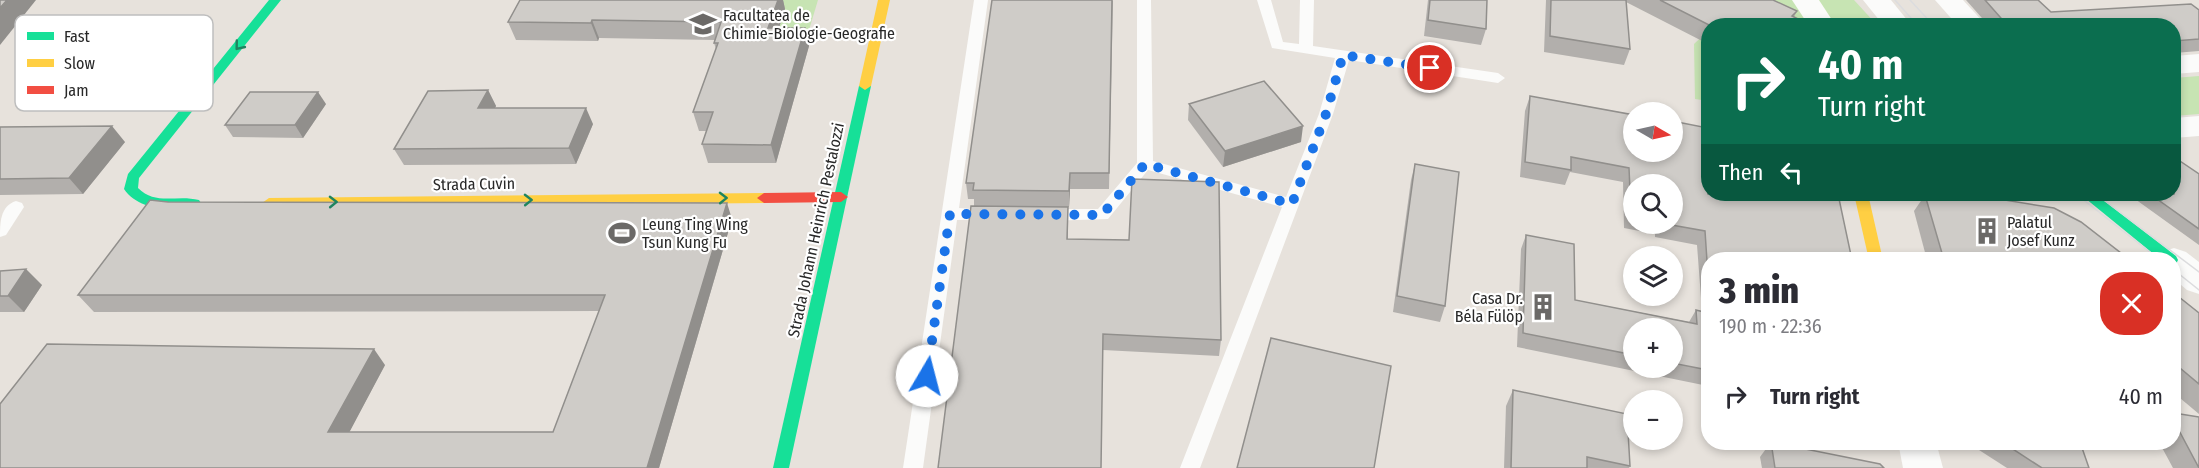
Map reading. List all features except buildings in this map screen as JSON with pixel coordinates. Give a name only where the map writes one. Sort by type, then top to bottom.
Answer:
[{"type":"street","points":[[213,77],[275,0]]},
{"type":"street","name":"Strada Johann Heinrich Pestalozzi","points":[[781,468],[884,0]]},
{"type":"street","points":[[1805,0],[1817,18]]},
{"type":"street","points":[[1876,0],[1892,18]]},
{"type":"street","points":[[1948,0],[1966,18]]},
{"type":"street","points":[[2181,64],[2199,63]]},
{"type":"street","points":[[185,111],[137,171],[131,187],[134,194],[140,198],[162,203],[205,203]]},
{"type":"street","points":[[2181,127],[2199,126]]},
{"type":"street","name":"Strada Cuvin","points":[[253,203],[840,197]]},
{"type":"street","points":[[1863,201],[1874,252]]},
{"type":"street","points":[[2095,201],[2162,252]]},
{"type":"street","points":[[2181,267],[2199,281]]},
{"type":"street","points":[[1919,450],[1923,468]]},
{"type":"lane","points":[[913,468],[981,0]]},
{"type":"lane","points":[[1032,215],[1102,215],[1145,164],[1144,0]]},
{"type":"lane","points":[[1264,0],[1276,45],[1498,78]]},
{"type":"lane","points":[[1306,50],[1307,0]]},
{"type":"lane","points":[[1190,468],[1326,114],[1343,55]]},
{"type":"lane","points":[[1145,164],[1292,204]]},
{"type":"lane","points":[[0,231],[16,207]]},
{"type":"lane","points":[[950,214],[1008,215]]},
{"type":"green space","points":[[773,0],[818,0],[806,40],[775,40]]},
{"type":"green space","points":[[1739,0],[1854,0],[1871,18],[1722,18]]},
{"type":"green space","points":[[1701,38],[1701,100],[1695,99],[1694,44]]},
{"type":"green space","points":[[2199,76],[2199,114],[2181,115],[2181,77]]},
{"type":"tram line","points":[[1895,0],[1911,18]]},
{"type":"tram line","points":[[1910,0],[1927,18]]},
{"type":"tram line","points":[[2085,201],[2150,252]]},
{"type":"tram line","points":[[2105,201],[2173,252]]},
{"type":"tram line","points":[[2181,258],[2199,272]]},
{"type":"tram line","points":[[2181,276],[2199,290]]},
{"type":"traffic: fast","points":[[213,77],[275,0]]},
{"type":"traffic: fast","points":[[781,468],[865,86]]},
{"type":"traffic: fast","points":[[186,111],[133,177],[131,189],[144,199],[160,204],[194,203]]},
{"type":"traffic: fast","points":[[2096,201],[2161,252]]},
{"type":"traffic: slow","points":[[865,86],[884,0]]},
{"type":"traffic: slow","points":[[269,203],[764,198]]},
{"type":"traffic: slow","points":[[1863,201],[1874,252]]},
{"type":"traffic: jam","points":[[764,198],[841,197]]},
{"type":"place","name":"Facultatea de Chimie-Biologie-Geografie","points":[[703,24]]},
{"type":"place","name":"Palatul Josef Kunz","points":[[1987,231]]},
{"type":"place","name":"Leung Ting Wing Tsun Kung Fu","points":[[622,233]]},
{"type":"place","name":"Casa Dr. Béla Fülöp","points":[[1543,307]]},
{"type":"route","points":[[927,376],[950,214],[1102,215],[1145,164],[1292,204],[1326,114],[1343,55],[1430,68]]}]
